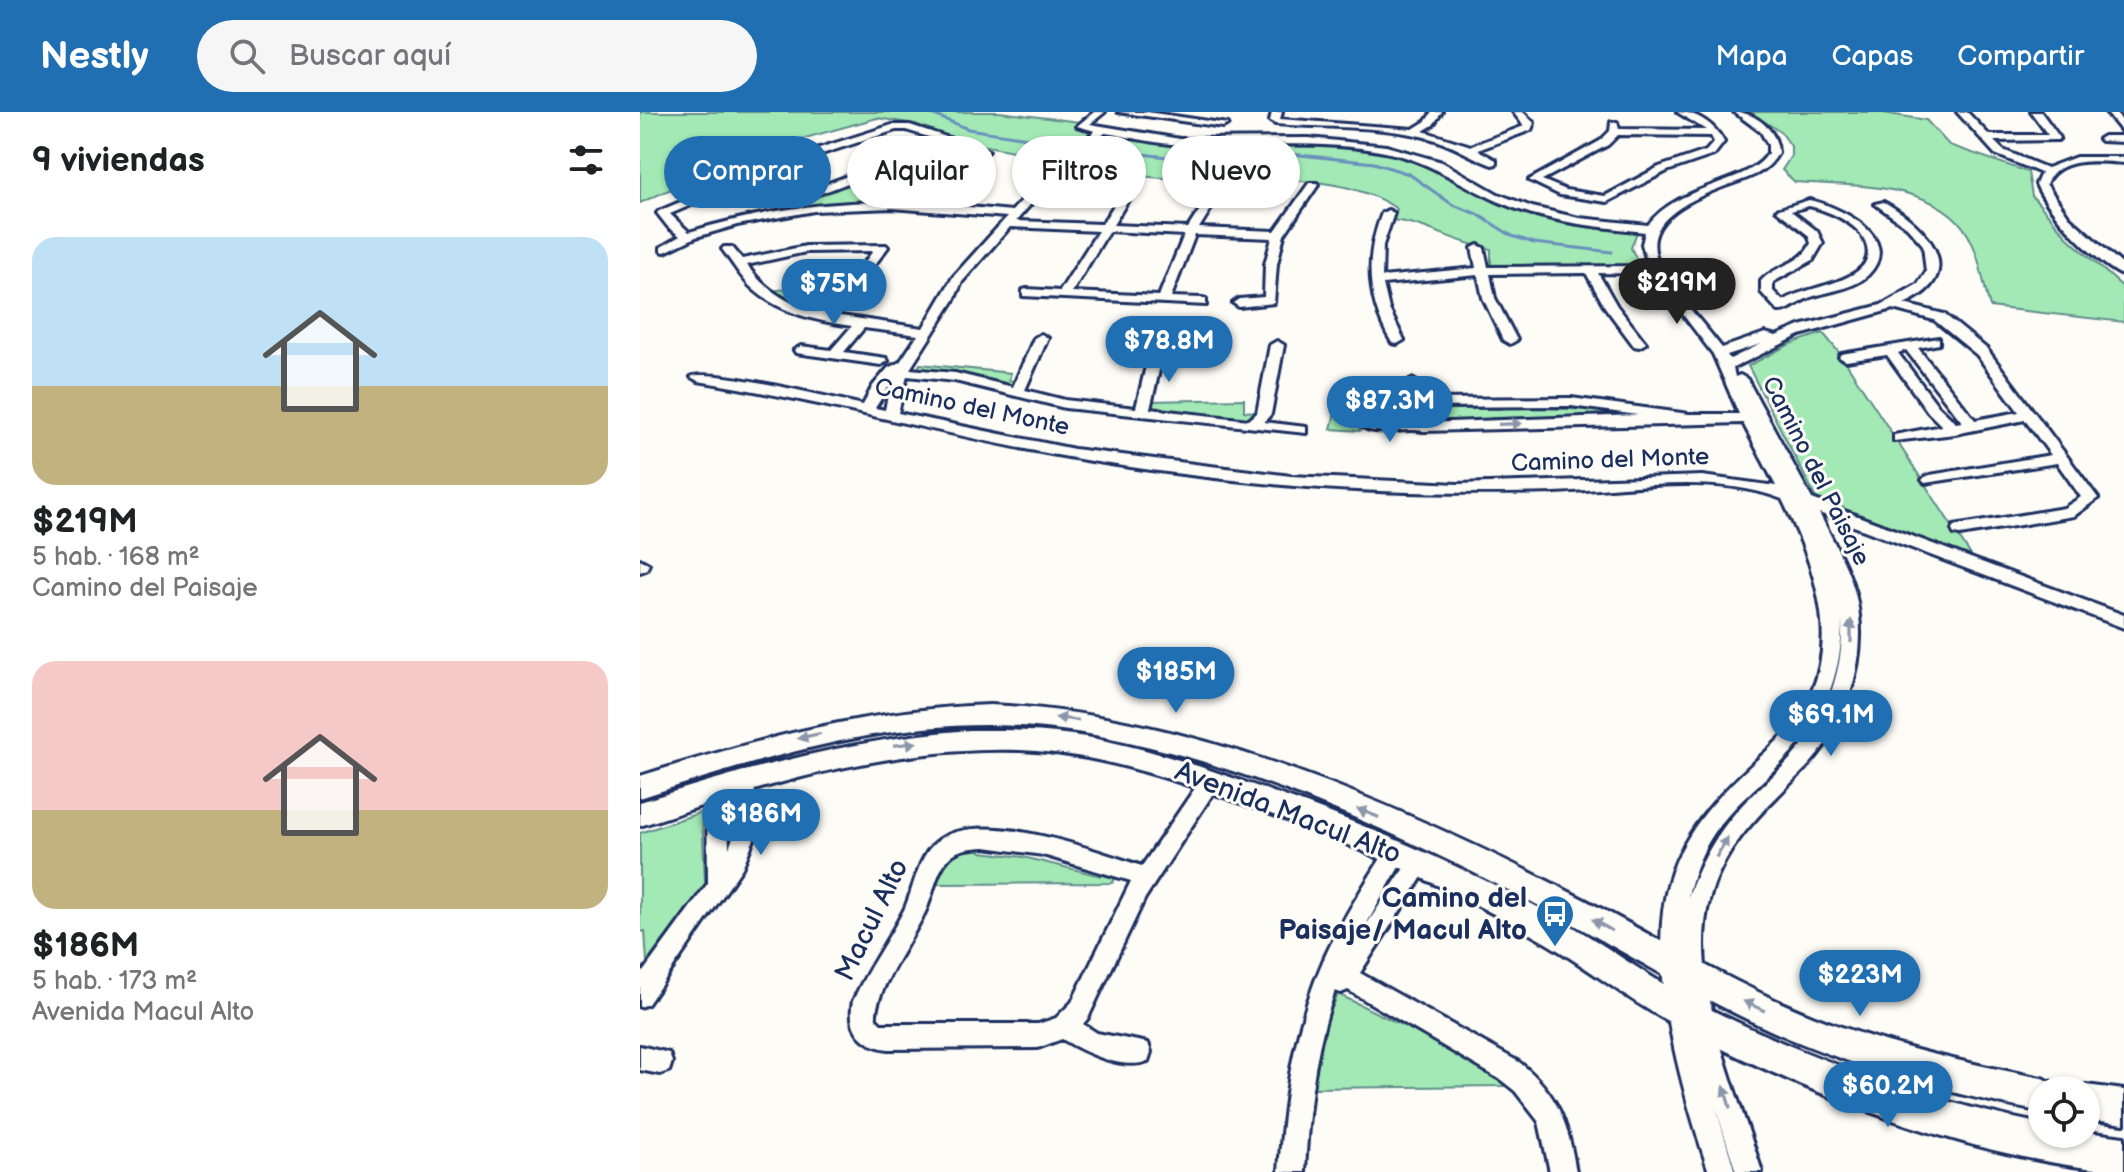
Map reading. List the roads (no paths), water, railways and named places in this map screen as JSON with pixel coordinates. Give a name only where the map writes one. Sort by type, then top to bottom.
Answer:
[{"type":"street","points":[[1100,112],[1082,126],[1162,139]]},
{"type":"street","points":[[1123,112],[1223,124]]},
{"type":"street","points":[[1183,121],[1194,112]]},
{"type":"street","points":[[1277,112],[1275,121],[1415,132],[1473,149],[1492,162]]},
{"type":"street","points":[[1415,132],[1430,123],[1437,112]]},
{"type":"street","points":[[1473,149],[1529,127],[1515,112]]},
{"type":"street","points":[[1682,112],[1715,133],[1719,145],[1710,153],[1652,174],[1607,199],[1564,193],[1534,180],[1604,143],[1611,125],[1638,133],[1715,133]]},
{"type":"street","points":[[1375,281],[1533,268],[1656,270],[1648,246],[1652,229],[1666,212],[1686,198],[1754,171],[1771,158],[1775,147],[1770,135],[1739,112]]},
{"type":"street","points":[[1962,112],[2005,156],[2047,172]]},
{"type":"street","points":[[1985,138],[2055,138],[2036,112]]},
{"type":"street","points":[[2111,112],[2124,131]]},
{"type":"street","points":[[1294,136],[1299,121]]},
{"type":"street","points":[[871,136],[904,126],[936,136]]},
{"type":"street","points":[[867,410],[949,299],[979,269],[985,252],[1068,157],[1101,131]]},
{"type":"street","points":[[2104,139],[2124,139]]},
{"type":"street","points":[[1300,142],[1356,145],[1421,158],[1447,168],[1502,200],[1539,213],[1652,229]]},
{"type":"street","points":[[2124,160],[2073,162],[2047,172],[2042,180],[2044,194],[2124,272]]},
{"type":"street","points":[[1239,303],[1270,300],[1271,264],[1278,235],[1313,185]]},
{"type":"street","points":[[1539,213],[1564,193]]},
{"type":"street","points":[[1782,308],[1795,298],[1844,284],[1862,272],[1870,261],[1872,249],[1863,229],[1820,204],[1782,210],[1813,233],[1817,243],[1810,257],[1776,273],[1767,281],[1767,292],[1798,332]]},
{"type":"street","points":[[1723,359],[1798,332],[1893,305],[1927,282],[1933,269],[1933,255],[1916,228],[1880,204]]},
{"type":"street","points":[[675,208],[663,213],[672,225],[688,237]]},
{"type":"street","points":[[665,249],[688,237],[787,208]]},
{"type":"street","points":[[941,208],[1012,220],[1102,229],[1278,235]]},
{"type":"street","points":[[1067,294],[1116,208]]},
{"type":"street","points":[[1163,301],[1190,234],[1206,208]]},
{"type":"street","points":[[1388,213],[1376,246],[1375,281],[1381,307],[1397,340]]},
{"type":"street","points":[[741,263],[806,249],[882,247],[852,287],[818,316]]},
{"type":"street","points":[[1478,248],[1489,298],[1510,340]]},
{"type":"street","points":[[728,249],[762,291],[781,303],[818,316],[925,332]]},
{"type":"street","name":"Camino del Paisaje","points":[[1656,270],[1723,359],[1725,371],[1807,503],[1847,594],[1852,633],[1846,672],[1832,712],[1810,750],[1744,813],[1719,851],[1700,895],[1682,971],[1692,1016],[1749,1172]]},
{"type":"street","points":[[1591,271],[1611,307],[1639,343]]},
{"type":"street","points":[[1027,293],[1202,302]]},
{"type":"street","points":[[1893,305],[1934,314],[1974,344],[1994,366],[2026,415],[2090,498],[2068,512],[1960,530]]},
{"type":"street","points":[[834,355],[861,324]]},
{"type":"street","points":[[1017,393],[1041,338]]},
{"type":"street","points":[[1846,357],[1934,341]]},
{"type":"street","points":[[1142,412],[1158,345]]},
{"type":"street","points":[[1252,425],[1264,414],[1277,345]]},
{"type":"street","points":[[1909,345],[1972,425]]},
{"type":"street","points":[[801,350],[881,361]]},
{"type":"street","points":[[1890,351],[1933,409],[1955,430]]},
{"type":"street","points":[[899,368],[955,377],[1065,404],[1301,430]]},
{"type":"street","points":[[891,416],[899,368]]},
{"type":"street","name":"Camino del Monte","points":[[698,377],[773,387],[891,416],[1064,451],[1293,481],[1450,489],[1707,478],[1749,484],[1787,495],[2124,622]]},
{"type":"street","points":[[1412,383],[1417,403]]},
{"type":"street","points":[[1411,424],[1403,419],[1403,411],[1417,403],[1571,402],[1689,418]]},
{"type":"street","points":[[1899,438],[2026,415]]},
{"type":"street","points":[[1368,426],[1754,419]]},
{"type":"street","name":"Camino del Paisaje","points":[[1722,1172],[1671,922],[1677,894],[1697,843],[1726,800],[1797,733],[1818,697],[1828,669],[1833,632],[1829,596],[1754,419]]},
{"type":"street","points":[[1930,480],[2061,458]]},
{"type":"street","name":"Avenida Macul Alto","points":[[640,787],[759,749],[876,723],[987,715],[1091,722],[1190,745],[1404,827],[1585,916],[1682,971],[1787,1022],[1956,1076],[2028,1092]]},
{"type":"street","name":"Avenida Macul Alto","points":[[640,814],[744,779],[890,746],[994,739],[1101,750],[1211,781],[1408,858],[1550,929],[1692,1016],[1842,1081],[1927,1112],[2033,1142],[2124,1155]]},
{"type":"street","points":[[640,996],[731,868],[746,825],[744,779]]},
{"type":"street","points":[[1139,1052],[1094,1044],[1064,1027],[1080,1010],[1146,877],[1211,781]]},
{"type":"street","points":[[717,789],[719,887]]},
{"type":"street","points":[[718,833],[734,832],[746,825]]},
{"type":"street","name":"Macul Alto","points":[[1064,1027],[1038,1036],[881,1037],[866,1029],[862,1016],[865,1001],[912,916],[936,857],[953,842],[968,838],[1026,843],[1098,860],[1146,877]]},
{"type":"street","points":[[1292,1172],[1299,1091],[1317,1008],[1344,942],[1408,858]]},
{"type":"street","points":[[1317,1008],[1346,977],[1408,858]]},
{"type":"street","points":[[1344,942],[1346,977]]},
{"type":"street","points":[[1346,977],[1525,1082],[1549,1110],[1563,1172]]},
{"type":"street","points":[[2100,1104],[2124,1107]]},
{"type":"waterway","points":[[927,112],[968,129],[1014,136]]},
{"type":"waterway","points":[[1146,154],[1225,164],[1291,154],[1374,163],[1409,174],[1453,205],[1477,214],[1512,236],[1534,243],[1612,252]]},
{"type":"place","name":"Camino del Paisaje/ Macul Alto","points":[[1555,948]]}]
